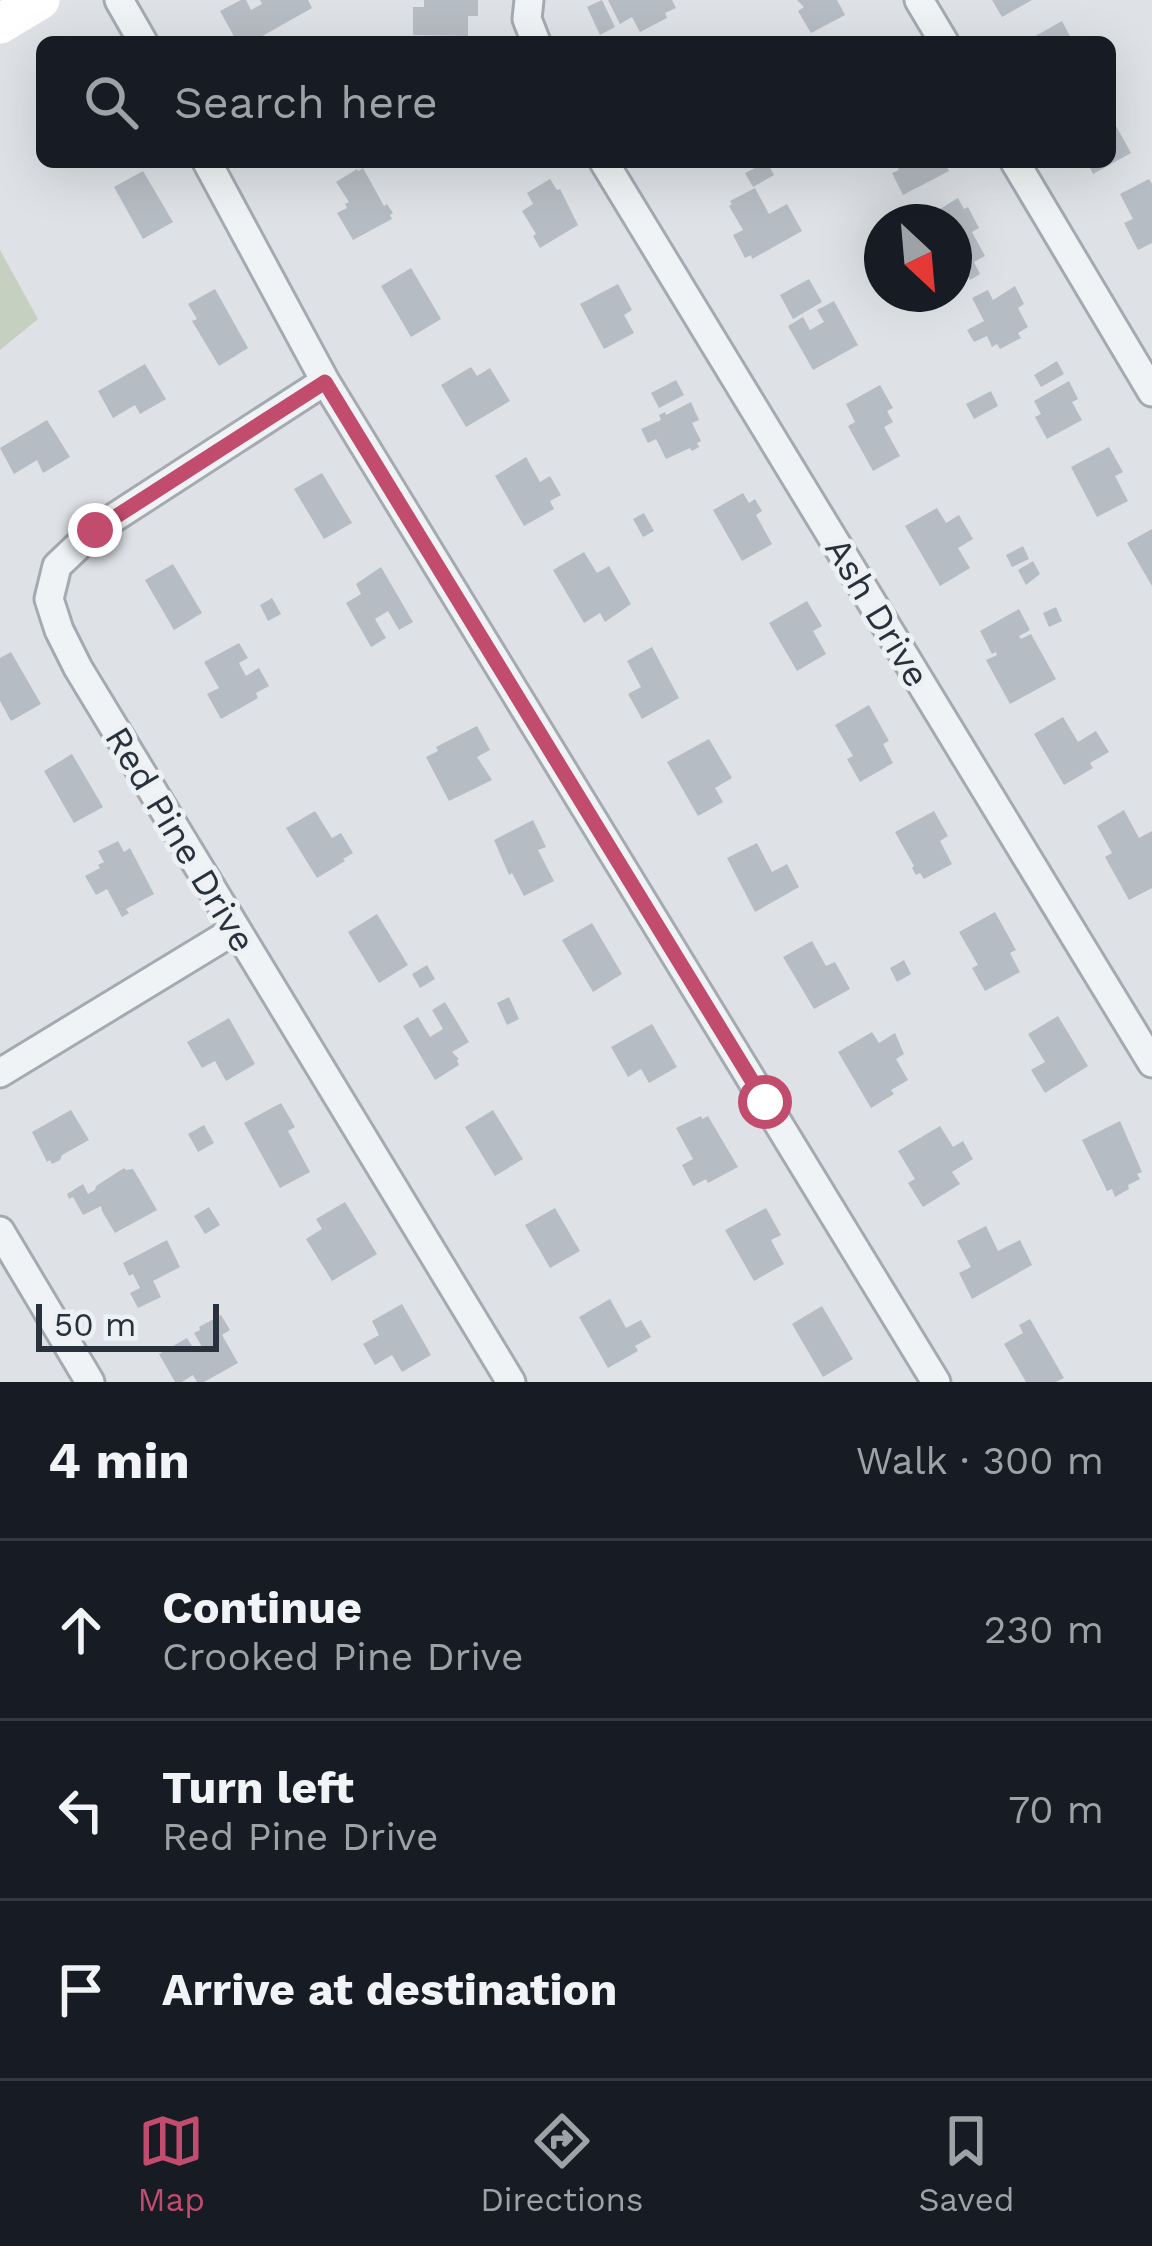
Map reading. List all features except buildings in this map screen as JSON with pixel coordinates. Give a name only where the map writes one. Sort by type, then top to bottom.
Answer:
[{"type":"main road","points":[[0,24],[40,0]]},
{"type":"street","points":[[119,0],[140,36]]},
{"type":"street","points":[[529,0],[527,19],[534,36]]},
{"type":"street","points":[[919,0],[940,36]]},
{"type":"street","points":[[210,168],[325,382],[936,1382]]},
{"type":"street","name":"Ash Drive","points":[[608,168],[1152,1063]]},
{"type":"street","points":[[1019,168],[1152,392]]},
{"type":"street","name":"Red Pine Drive","points":[[325,382],[95,530],[57,566],[49,599],[78,668],[511,1382]]},
{"type":"street","points":[[0,1073],[235,930]]},
{"type":"street","points":[[0,1232],[90,1382]]},
{"type":"green space","points":[[0,250],[38,319],[0,350]]},
{"type":"route","points":[[95,530],[325,382],[765,1102]]}]
